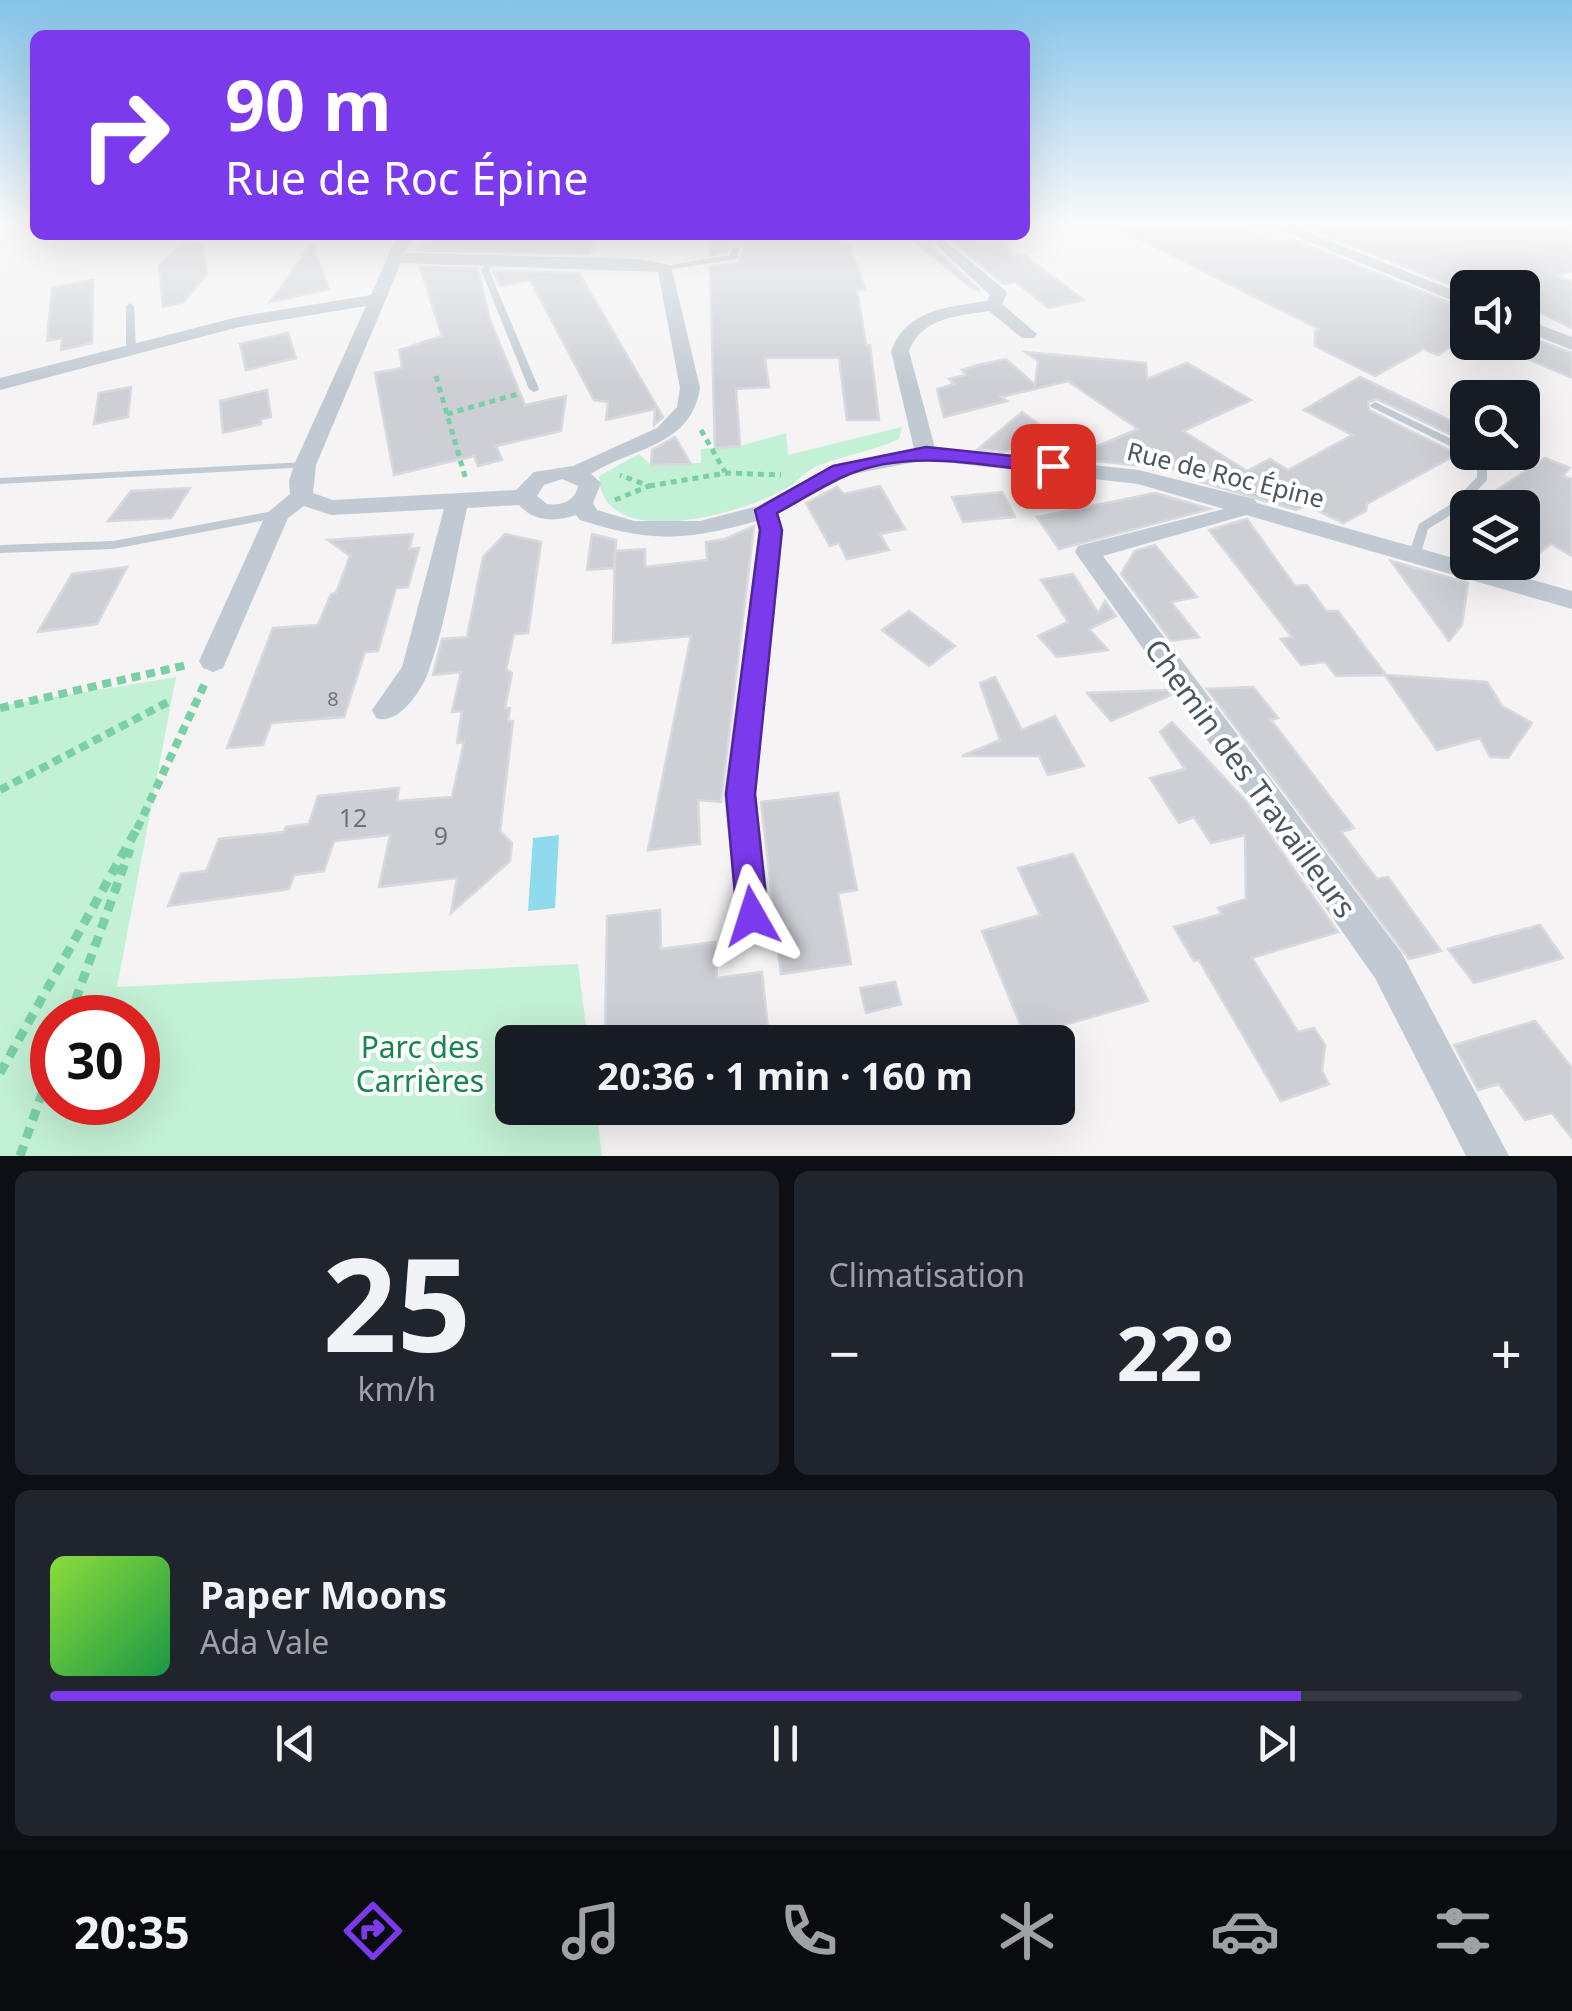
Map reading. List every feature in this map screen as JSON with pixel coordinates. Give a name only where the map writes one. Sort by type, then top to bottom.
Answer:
[{"type":"street","points":[[302,497],[300,482],[305,465],[386,278]]},
{"type":"street","points":[[578,474],[589,464],[658,436],[682,422],[690,409],[690,388],[667,278]]},
{"type":"street","points":[[981,278],[999,294],[993,305]]},
{"type":"street","points":[[1408,278],[1450,295]]},
{"type":"street","points":[[0,384],[238,322],[376,299]]},
{"type":"street","points":[[993,305],[1028,334]]},
{"type":"street","points":[[926,453],[900,351],[903,338],[913,326],[935,316],[993,305]]},
{"type":"street","points":[[1540,331],[1572,344]]},
{"type":"street","name":"Rue de Roc Épine","points":[[594,503],[588,515],[633,529],[700,529],[766,510],[840,470],[926,453],[1140,477],[1246,504],[1572,600]]},
{"type":"street","points":[[548,474],[578,474],[590,483],[588,496],[594,503],[560,512],[547,512],[528,504],[526,497],[531,484],[548,474]]},
{"type":"street","points":[[302,497],[331,508],[462,494],[526,497]]},
{"type":"street","points":[[386,710],[415,671],[462,494]]},
{"type":"street","points":[[213,661],[278,514],[302,497]]},
{"type":"street","name":"Chemin des Travailleurs","points":[[1246,504],[1232,514],[1087,552],[1388,964],[1488,1156]]},
{"type":"street","points":[[752,916],[740,794],[771,530],[766,510]]},
{"type":"lane","points":[[488,278],[534,389]]},
{"type":"lane","points":[[130,306],[131,350]]},
{"type":"lane","points":[[1375,405],[1450,443]]},
{"type":"lane","points":[[0,481],[305,465]]},
{"type":"lane","points":[[1416,554],[1423,527],[1455,508],[1483,478],[1482,470]]},
{"type":"lane","points":[[0,549],[114,545],[278,514]]},
{"type":"path","points":[[436,376],[462,494]]},
{"type":"path","points":[[447,414],[534,389]]},
{"type":"path","points":[[700,430],[726,473]]},
{"type":"path","points":[[609,470],[649,486]]},
{"type":"path","points":[[594,503],[649,486],[726,473],[784,475]]},
{"type":"path","points":[[0,708],[213,661]]},
{"type":"path","points":[[0,1074],[135,834],[200,699],[213,661]]},
{"type":"path","points":[[0,790],[170,701]]},
{"type":"path","points":[[78,995],[135,834]]},
{"type":"path","points":[[20,1156],[31,1125]]},
{"type":"green space","points":[[902,427],[899,439],[817,466],[773,495],[715,515],[682,521],[651,521],[625,515],[606,500],[599,476],[639,454],[651,465],[701,463],[701,449],[740,446],[786,433],[788,455]]},
{"type":"green space","name":"Parc des Carrières","points":[[176,677],[117,987],[578,964],[586,1025],[495,1025],[495,1125],[598,1125],[602,1156],[0,1156],[0,706]]},
{"type":"water","points":[[559,835],[555,908],[528,911],[533,838]]},
{"type":"building","points":[[160,278],[204,278],[184,302],[163,307]]},
{"type":"building","points":[[287,278],[325,278],[329,289],[270,302]]},
{"type":"building","points":[[423,278],[480,278],[490,320],[525,405],[566,396],[561,431],[496,446],[502,460],[478,466],[474,456],[394,475],[375,373],[402,368],[399,350],[442,336]]},
{"type":"building","points":[[496,278],[582,278],[663,417],[654,425],[655,409],[606,420],[608,402],[594,400],[530,280],[500,286]]},
{"type":"building","points":[[710,278],[861,278],[866,290],[857,290],[866,345],[870,345],[879,420],[847,420],[839,358],[765,358],[769,387],[736,389],[740,446],[715,448]]},
{"type":"building","points":[[959,278],[966,278],[978,289]]},
{"type":"building","points":[[997,278],[1055,278],[1084,300],[1048,308],[1016,282],[1004,284]]},
{"type":"building","points":[[1217,278],[1389,278],[1450,303],[1450,347],[1438,355],[1424,349],[1375,376],[1315,346],[1315,331],[1319,329]]},
{"type":"building","points":[[1540,278],[1572,282],[1572,328],[1540,313]]},
{"type":"building","points":[[93,280],[92,343],[61,350],[62,338],[47,341],[52,288]]},
{"type":"building","points":[[288,333],[296,358],[246,370],[240,344]]},
{"type":"building","points":[[1540,342],[1572,353],[1572,378],[1530,360],[1540,360]]},
{"type":"building","points":[[1025,352],[1146,363],[1147,379],[1187,363],[1251,400],[1183,431],[1247,471],[1270,459],[1288,470],[1352,435],[1304,410],[1360,377],[1450,420],[1450,434],[1377,399],[1368,402],[1369,410],[1450,450],[1450,458],[1367,504],[1366,511],[1343,523],[1306,505],[1296,510],[1202,482],[1218,478],[1221,483],[1235,476],[1069,458],[1138,429],[1068,381],[1001,397],[1007,401],[944,417],[937,389],[954,384],[949,379],[966,375],[962,370],[1006,359],[1035,385],[1038,361]]},
{"type":"building","points":[[131,387],[128,417],[94,424],[99,393]]},
{"type":"building","points":[[267,390],[271,417],[261,419],[261,424],[223,433],[220,401]]},
{"type":"building","points":[[1022,412],[1050,432],[1003,452],[978,449]]},
{"type":"building","points":[[675,437],[691,464],[651,465],[652,450]]},
{"type":"building","points":[[1545,458],[1570,468],[1563,476],[1572,479],[1572,556],[1551,544],[1540,552],[1540,490],[1497,490],[1527,470],[1540,470],[1540,461]]},
{"type":"building","points":[[880,486],[905,529],[880,534],[889,550],[847,559],[839,543],[830,546],[806,503],[837,487],[844,494]]},
{"type":"building","points":[[190,488],[171,518],[108,521],[131,491]]},
{"type":"building","points":[[1002,492],[1015,517],[963,522],[952,497]]},
{"type":"building","points":[[1155,493],[1210,509],[1059,549],[1037,517]]},
{"type":"building","points":[[1247,519],[1295,586],[1307,585],[1326,611],[1338,611],[1386,675],[1487,682],[1502,706],[1532,723],[1508,758],[1490,757],[1480,738],[1437,750],[1385,675],[1336,676],[1325,662],[1301,665],[1281,639],[1292,637],[1209,530]]},
{"type":"building","points":[[754,526],[721,802],[698,800],[700,844],[648,850],[691,636],[613,643],[615,551],[645,549],[645,567],[707,560],[706,542],[725,539]]},
{"type":"building","points":[[413,534],[409,549],[419,548],[408,587],[396,588],[378,651],[365,652],[344,717],[271,723],[263,745],[227,748],[273,628],[318,625],[331,594],[336,593],[350,556],[328,540]]},
{"type":"building","points":[[505,534],[541,542],[528,633],[514,634],[506,669],[512,673],[505,708],[510,708],[508,721],[513,721],[500,831],[512,843],[510,861],[451,913],[457,878],[379,887],[390,835],[334,841],[324,871],[294,875],[289,889],[168,906],[181,874],[206,871],[219,839],[284,832],[286,827],[309,824],[318,796],[399,788],[397,801],[452,797],[464,742],[457,743],[462,711],[452,712],[461,672],[433,675],[442,639],[467,637],[483,557]]},
{"type":"building","points":[[592,534],[616,540],[614,568],[587,570]]},
{"type":"building","points":[[1155,545],[1197,597],[1171,602],[1199,637],[1171,641],[1121,574],[1135,551]]},
{"type":"building","points":[[1391,561],[1468,583],[1462,625],[1449,641]]},
{"type":"building","points":[[127,567],[97,624],[38,632],[72,574]]},
{"type":"building","points":[[1073,574],[1098,613],[1105,601],[1116,616],[1089,629],[1108,650],[1057,657],[1038,636],[1068,622],[1041,580]]},
{"type":"building","points":[[909,611],[955,646],[929,666],[882,630]]},
{"type":"building","points":[[995,677],[1022,730],[1055,716],[1084,766],[1048,775],[1039,756],[962,756],[1000,740],[980,683]]},
{"type":"building","points":[[1253,687],[1278,718],[1271,720],[1354,828],[1341,832],[1377,879],[1388,877],[1441,951],[1409,959],[1207,689]]},
{"type":"building","points":[[1168,690],[1171,695],[1111,721],[1087,693]]},
{"type":"building","points":[[1172,722],[1246,801],[1338,932],[1252,958],[1298,1032],[1314,1028],[1325,1045],[1322,1071],[1329,1084],[1281,1101],[1199,960],[1194,961],[1174,927],[1222,914],[1218,908],[1246,899],[1245,835],[1211,843],[1194,817],[1179,823],[1150,778],[1185,769],[1160,732]]},
{"type":"building","points":[[838,793],[857,890],[838,893],[851,964],[781,974],[761,802]]},
{"type":"building","points":[[1073,854],[1148,1001],[1064,1025],[1020,1025],[982,931],[1040,915],[1018,868]]},
{"type":"building","points":[[660,910],[661,949],[715,942],[717,978],[762,972],[768,1025],[605,1025],[607,916]]},
{"type":"building","points":[[1540,925],[1563,958],[1474,983],[1448,949]]},
{"type":"building","points":[[895,982],[901,1004],[866,1013],[860,988]]},
{"type":"building","points":[[1535,1021],[1572,1068],[1572,1138],[1552,1113],[1525,1120],[1499,1084],[1478,1090],[1454,1045]]},
{"type":"route","points":[[752,916],[740,794],[771,530],[766,510],[840,470],[880,460],[926,453],[1053,466]]}]
